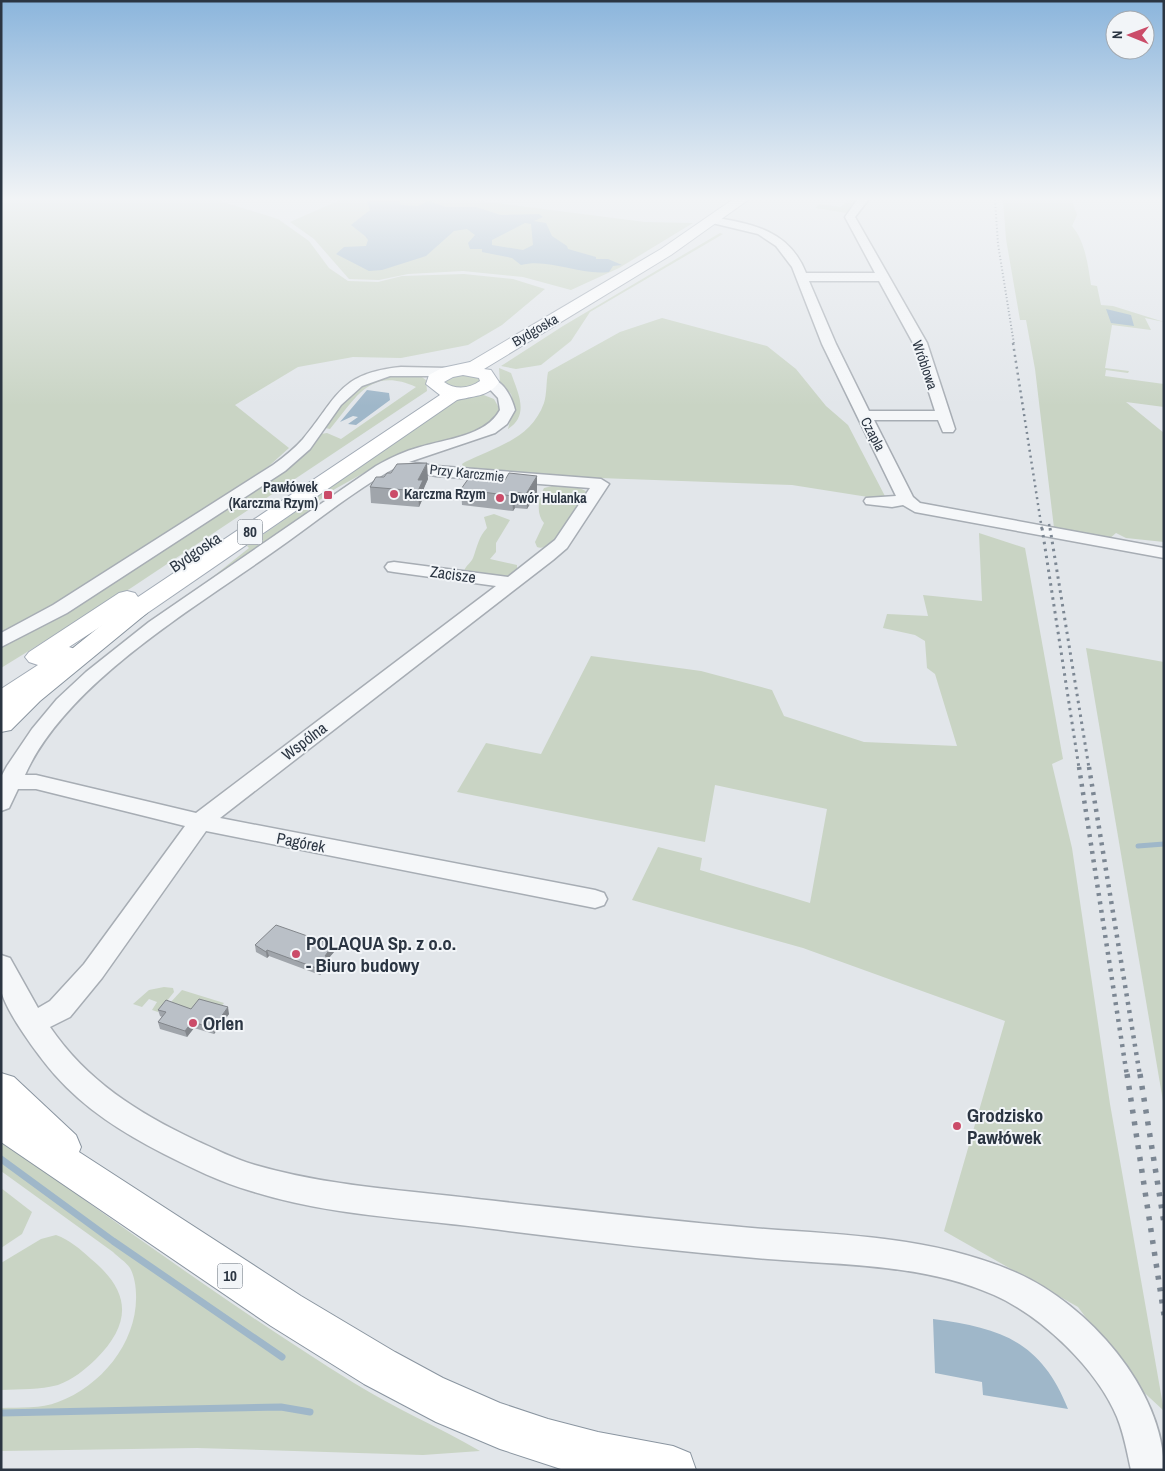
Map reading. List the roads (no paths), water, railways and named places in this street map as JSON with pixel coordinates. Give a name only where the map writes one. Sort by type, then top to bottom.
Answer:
[{"type":"main road","name":"80","points":[[585,305],[644,269]]},
{"type":"main road","name":"Bydgoska","points":[[1,682],[414,406],[446,377],[476,366],[585,305]]},
{"type":"main road","name":"Bydgoska","points":[[138,608],[450,396],[480,385],[494,366],[585,305]]},
{"type":"main road","points":[[479,372],[480,385],[448,391],[446,377],[479,372]]},
{"type":"main road","name":"80","points":[[1,701],[138,608]]},
{"type":"main road","points":[[1,724],[31,695],[138,608]]},
{"type":"main road","points":[[1,1088],[49,1133],[99,1187]]},
{"type":"main road","name":"10","points":[[1,1121],[193,1252],[364,1360],[409,1386],[478,1418],[556,1444],[673,1470]]},
{"type":"street","name":"Czapla","points":[[798,269],[829,344],[906,499]]},
{"type":"street","name":"Wróblowa","points":[[863,415],[946,423],[920,343],[878,269]]},
{"type":"street","points":[[802,277],[882,277]]},
{"type":"street","points":[[1,641],[60,609],[279,468],[308,442],[342,396],[358,382],[398,372],[446,377]]},
{"type":"street","points":[[1,803],[9,782],[35,739],[76,690],[129,646],[309,519],[394,462],[491,429],[503,420],[507,411],[505,401],[480,385]]},
{"type":"street","name":"Przy Karczmie","points":[[394,462],[412,468],[436,471],[601,484]]},
{"type":"street","name":"Wspólna","points":[[33,1024],[60,1009],[93,971],[200,822],[512,583],[560,544],[601,484]]},
{"type":"street","points":[[872,502],[892,502],[906,499],[915,507],[923,510],[1113,542],[1164,553]]},
{"type":"street","name":"Zacisze","points":[[394,567],[512,583]]},
{"type":"street","name":"Pagórek","points":[[9,782],[36,782],[200,822],[595,899]]},
{"type":"street","points":[[1,965],[16,996],[33,1024],[68,1071],[104,1104],[156,1136],[203,1159],[260,1180],[374,1201],[587,1226],[894,1255],[955,1266],[1008,1284],[1059,1315],[1101,1361],[1130,1405],[1144,1444],[1150,1470]]},
{"type":"water","points":[[364,269],[386,269],[382,270],[369,271]]},
{"type":"water","points":[[571,269],[611,269],[609,272],[587,272]]},
{"type":"water","points":[[1106,309],[1131,315],[1134,326],[1111,323]]},
{"type":"water","points":[[367,390],[389,393],[390,400],[356,425],[348,424],[358,417],[353,416],[340,422]]},
{"type":"water","points":[[933,1319],[979,1327],[1016,1342],[1031,1353],[1045,1368],[1057,1386],[1068,1409],[983,1395],[982,1382],[935,1373]]},
{"type":"waterway","points":[[1138,846],[1164,844]]},
{"type":"waterway","points":[[1,1159],[113,1241],[282,1357]]},
{"type":"waterway","points":[[1,1413],[281,1407],[310,1412]]},
{"type":"railway","points":[[1002,269],[1014,344]]},
{"type":"railway","points":[[1013,343],[1042,530]]},
{"type":"railway","points":[[1049,524],[1050,530]]},
{"type":"railway","points":[[1042,528],[1079,768]]},
{"type":"railway","points":[[1050,528],[1089,768]]},
{"type":"railway","points":[[1079,767],[1127,1076]]},
{"type":"railway","points":[[1089,767],[1140,1076]]},
{"type":"railway","points":[[1127,1074],[1164,1315]]},
{"type":"railway","points":[[1140,1074],[1164,1223]]},
{"type":"place","name":"Karczma Rzym","points":[[394,494]]},
{"type":"place","name":"Pawłówek (Karczma Rzym)","points":[[328,495]]},
{"type":"place","name":"Dwór Hulanka","points":[[500,498]]},
{"type":"place","name":"POLAQUA Sp. z o.o. - Biuro budowy","points":[[296,954]]},
{"type":"place","name":"Orlen","points":[[193,1023]]},
{"type":"place","name":"Grodzisko Pawłówek","points":[[957,1126]]}]
